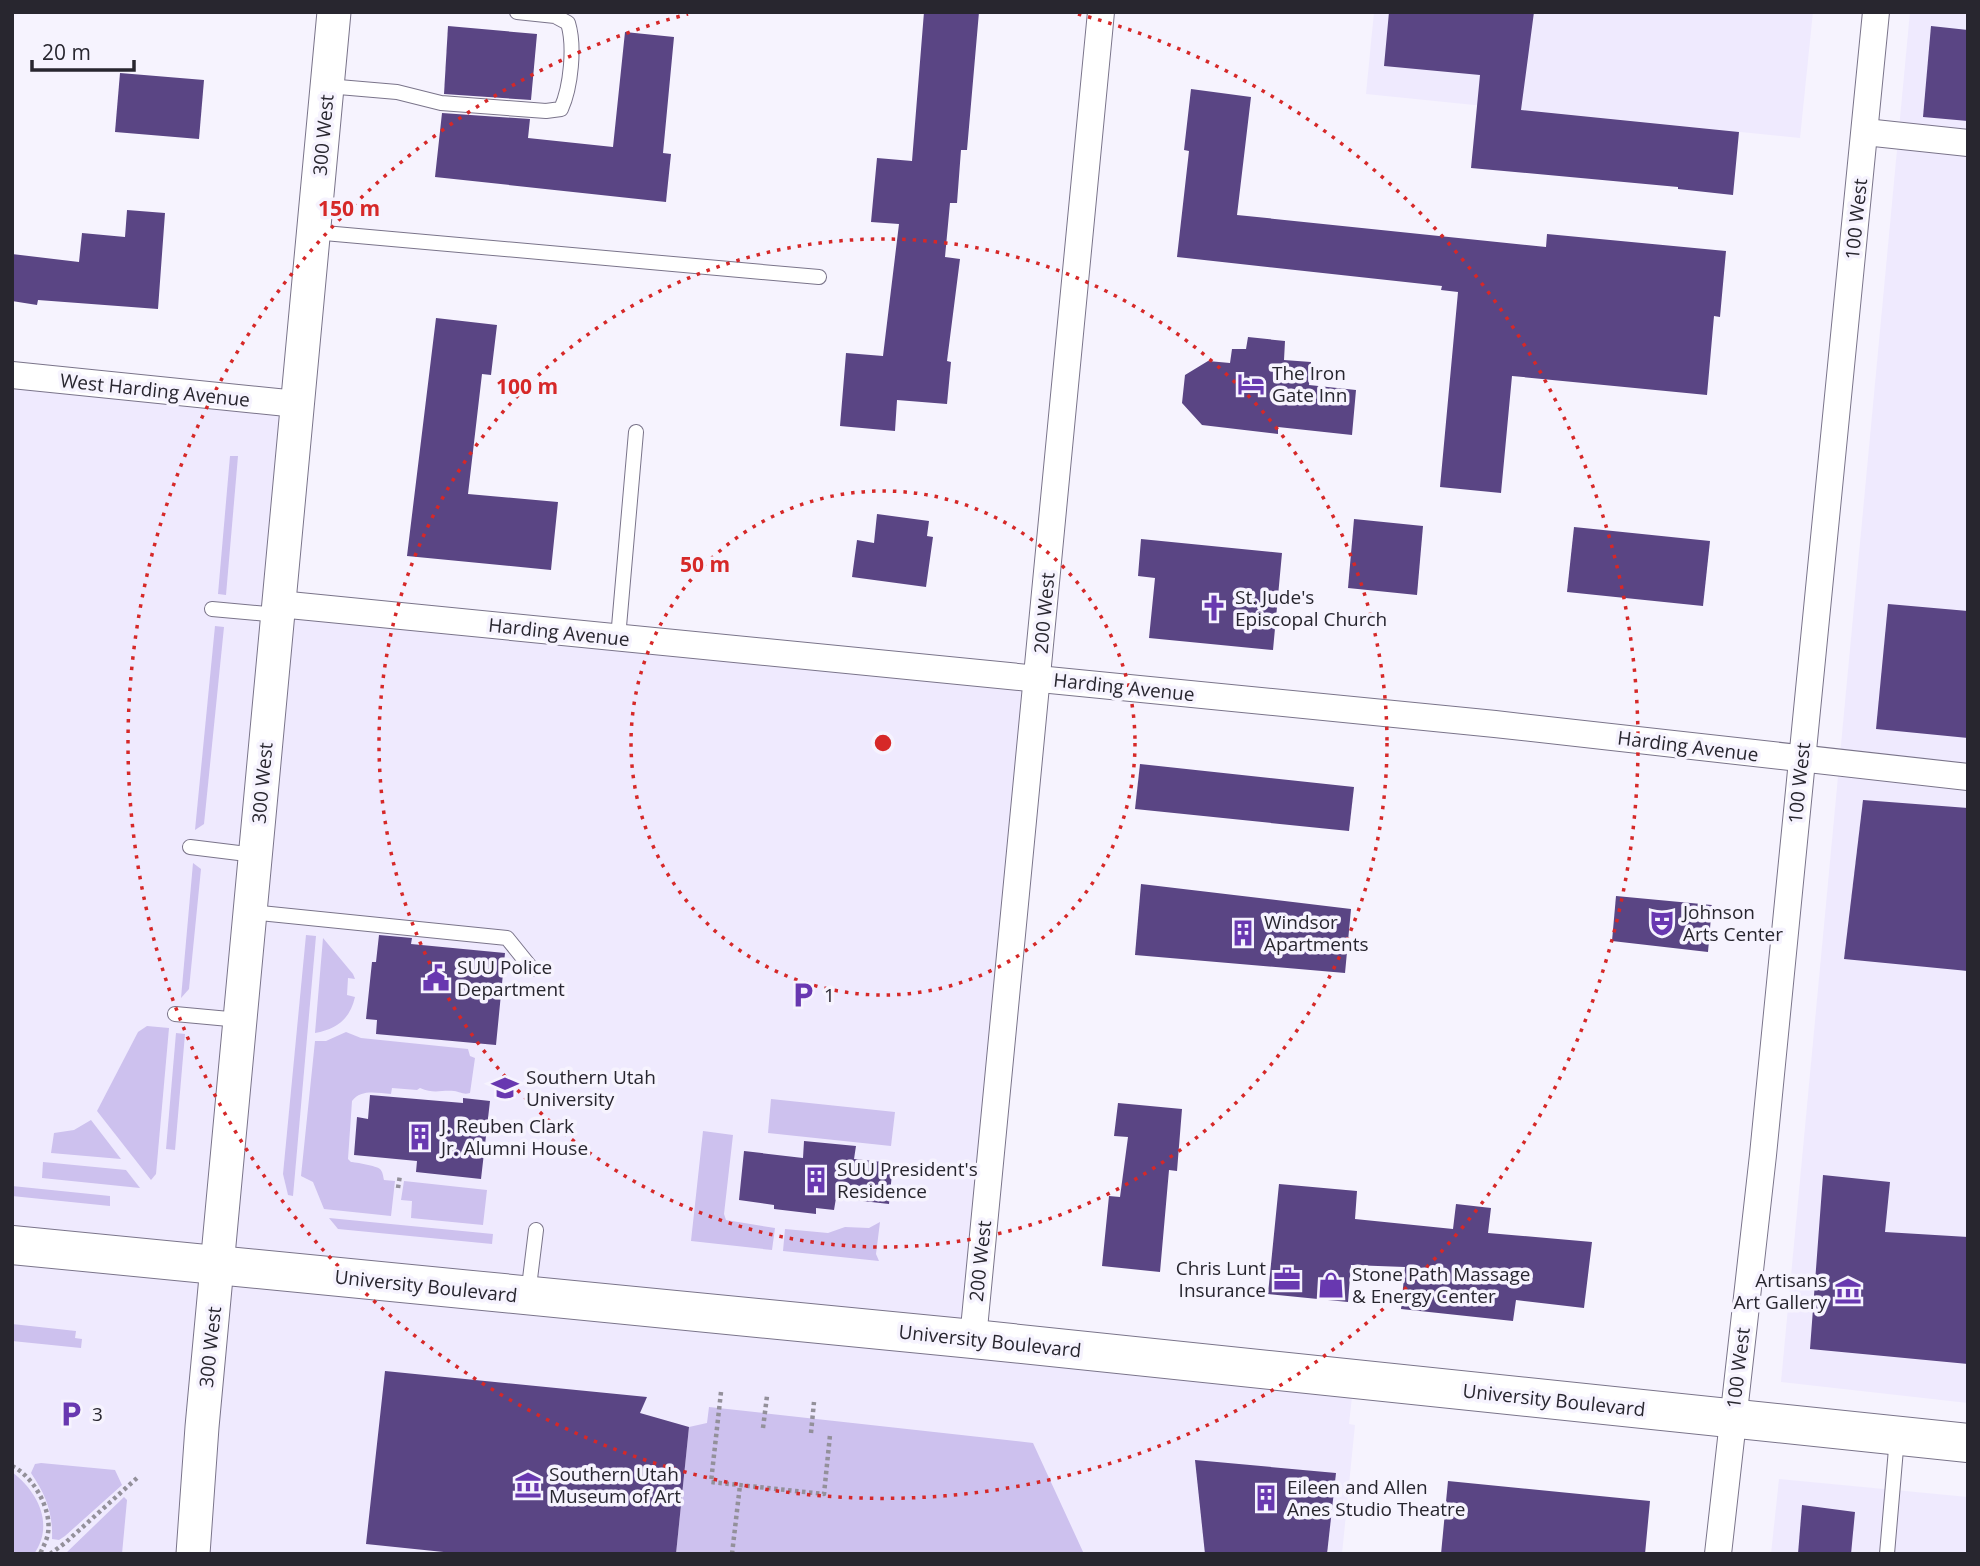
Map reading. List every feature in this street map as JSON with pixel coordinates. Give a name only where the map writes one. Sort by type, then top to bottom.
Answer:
[{"type":"main road","name":"University Boulevard","points":[[12,1245],[972,1339],[1968,1443]]},
{"type":"street","name":"300 West","points":[[193,1554],[334,12]]},
{"type":"street","name":"200 West","points":[[972,1339],[1101,12]]},
{"type":"street","name":"100 West","points":[[1718,1554],[1763,1155],[1875,12]]},
{"type":"street","points":[[1865,132],[1968,143]]},
{"type":"street","name":"West Harding Avenue","points":[[12,375],[297,404]]},
{"type":"street","name":"Harding Avenue","points":[[278,609],[618,638],[1495,724],[1968,777]]},
{"type":"lane","points":[[327,86],[397,92],[440,103],[545,111],[561,109],[568,94],[572,35],[568,23],[555,16],[517,12]]},
{"type":"lane","points":[[313,232],[819,277]]},
{"type":"lane","points":[[618,638],[636,432]]},
{"type":"lane","points":[[212,609],[278,609]]},
{"type":"lane","points":[[190,847],[255,855]]},
{"type":"lane","points":[[250,912],[507,938],[532,969]]},
{"type":"lane","points":[[175,1014],[240,1020]]},
{"type":"lane","points":[[528,1296],[536,1230]]},
{"type":"lane","points":[[1887,1554],[1898,1436]]},
{"type":"path","points":[[398,1188],[400,1175]]},
{"type":"path","points":[[721,1392],[711,1482],[824,1494],[830,1435]]},
{"type":"path","points":[[764,1428],[767,1396]]},
{"type":"path","points":[[811,1433],[814,1402]]},
{"type":"path","points":[[12,1466],[19,1469],[30,1481],[46,1511],[48,1532],[40,1554]]},
{"type":"path","points":[[50,1554],[137,1478]]},
{"type":"path","points":[[732,1554],[740,1485]]},
{"type":"shaded area","points":[[1374,12],[1813,12],[1800,138],[1366,94]]},
{"type":"shaded area","points":[[1910,12],[1968,12],[1968,1403],[1781,1382]]},
{"type":"shaded area","name":"Southern Utah University","points":[[12,375],[297,404],[279,603],[1037,679],[973,1338],[1354,1379],[1349,1424],[1355,1425],[1342,1554],[12,1554]]},
{"type":"shaded area","points":[[230,456],[238,456],[226,595],[218,594]]},
{"type":"shaded area","points":[[215,626],[224,627],[204,824],[195,830]]},
{"type":"shaded area","points":[[193,863],[201,869],[189,989],[181,998]]},
{"type":"shaded area","points":[[306,935],[316,936],[293,1196],[288,1195],[283,1174]]},
{"type":"shaded area","points":[[323,938],[353,974],[355,979],[348,978],[347,995],[355,997],[350,1011],[341,1022],[330,1029],[315,1033]]},
{"type":"shaded area","points":[[147,1026],[169,1028],[156,1174],[151,1180],[97,1111],[138,1032]]},
{"type":"shaded area","points":[[346,1032],[361,1038],[468,1049],[470,1056],[475,1058],[470,1093],[392,1088],[391,1094],[364,1093],[352,1101],[348,1159],[378,1168],[382,1171],[384,1180],[395,1181],[391,1216],[324,1209],[313,1182],[301,1176],[315,1041],[326,1041]]},
{"type":"shaded area","points":[[176,1033],[185,1034],[175,1150],[166,1149]]},
{"type":"shaded area","points":[[771,1099],[895,1112],[891,1146],[768,1133]]},
{"type":"shaded area","points":[[91,1120],[121,1159],[51,1153],[54,1133],[74,1130]]},
{"type":"shaded area","points":[[703,1131],[733,1135],[724,1214],[726,1220],[775,1228],[772,1250],[691,1241]]},
{"type":"shaded area","points":[[43,1162],[126,1170],[140,1188],[42,1178]]},
{"type":"shaded area","points":[[404,1181],[487,1190],[483,1225],[411,1218],[412,1201],[401,1200]]},
{"type":"shaded area","points":[[12,1186],[110,1196],[110,1206],[12,1196]]},
{"type":"shaded area","points":[[329,1218],[493,1234],[492,1244],[338,1229]]},
{"type":"shaded area","points":[[880,1222],[876,1254],[879,1261],[783,1251],[785,1229],[828,1233],[845,1227],[869,1228]]},
{"type":"shaded area","points":[[12,1324],[76,1331],[75,1338],[82,1339],[81,1348],[12,1341]]},
{"type":"shaded area","points":[[709,1407],[1033,1443],[1084,1554],[676,1554],[689,1427],[707,1423]]},
{"type":"shaded area","points":[[35,1464],[115,1470],[122,1485],[65,1536],[59,1540],[52,1539],[48,1504],[31,1473]]},
{"type":"shaded area","points":[[12,1472],[35,1498],[43,1520],[40,1543],[34,1554],[12,1554]]},
{"type":"shaded area","points":[[1779,1479],[1968,1497],[1968,1554],[1771,1554]]},
{"type":"shaded area","points":[[124,1497],[127,1500],[122,1554],[65,1554]]},
{"type":"building","points":[[924,12],[979,12],[967,150],[961,150],[957,203],[950,203],[945,257],[960,259],[947,361],[951,362],[947,404],[897,400],[895,431],[840,426],[846,353],[883,356],[899,224],[871,222],[877,158],[912,161]]},
{"type":"building","points":[[1389,12],[1534,12],[1521,110],[1739,132],[1733,195],[1678,187],[1471,168],[1480,75],[1384,66]]},
{"type":"building","points":[[448,26],[537,34],[531,100],[444,94]]},
{"type":"building","points":[[1931,26],[1968,30],[1968,121],[1923,117]]},
{"type":"building","points":[[625,32],[674,37],[663,153],[671,154],[666,202],[435,177],[442,113],[530,119],[528,138],[613,147]]},
{"type":"building","points":[[120,73],[204,80],[199,139],[115,132]]},
{"type":"building","points":[[1191,89],[1251,97],[1237,215],[1546,247],[1547,234],[1726,251],[1720,317],[1714,316],[1707,395],[1512,376],[1501,493],[1440,487],[1458,292],[1441,290],[1442,286],[1177,257],[1189,151],[1184,150]]},
{"type":"building","points":[[127,210],[165,213],[158,309],[38,300],[37,305],[12,301],[12,254],[79,262],[82,233],[125,237]]},
{"type":"building","points":[[436,318],[497,325],[491,375],[482,374],[468,494],[558,502],[551,570],[407,556]]},
{"type":"building","points":[[1248,337],[1285,341],[1284,360],[1311,362],[1309,385],[1356,390],[1352,435],[1278,427],[1278,434],[1202,425],[1182,403],[1185,375],[1208,361],[1230,363],[1232,349],[1246,349]]},
{"type":"building","points":[[877,514],[929,521],[927,536],[933,537],[926,587],[852,577],[857,540],[874,543]]},
{"type":"building","points":[[1354,519],[1423,526],[1417,595],[1348,588]]},
{"type":"building","points":[[1574,527],[1710,541],[1703,606],[1567,592]]},
{"type":"building","name":"St. Jude's Episcopal Church","points":[[1141,539],[1282,553],[1273,650],[1149,638],[1155,578],[1138,576]]},
{"type":"building","points":[[1888,604],[1968,611],[1968,738],[1876,729]]},
{"type":"building","points":[[1140,764],[1354,787],[1349,831],[1135,809]]},
{"type":"building","points":[[1863,800],[1968,808],[1968,971],[1844,959]]},
{"type":"building","name":"Windsor Apartments","points":[[1141,884],[1351,909],[1345,973],[1135,955]]},
{"type":"building","name":"Johnson Arts Center","points":[[1616,896],[1712,905],[1708,952],[1612,941]]},
{"type":"building","name":"SUU Police Department","points":[[379,935],[412,938],[411,944],[505,953],[496,1045],[376,1034],[377,1020],[366,1019],[372,962],[376,962]]},
{"type":"building","name":"J. Reuben Clark Jr. Alumni House","points":[[370,1095],[463,1103],[463,1098],[490,1101],[481,1179],[416,1172],[417,1161],[354,1155],[357,1117],[368,1119]]},
{"type":"building","points":[[1118,1103],[1182,1109],[1177,1171],[1169,1170],[1160,1272],[1102,1266],[1109,1196],[1120,1197],[1128,1137],[1114,1136]]},
{"type":"building","name":"SUU President's Residence","points":[[804,1141],[856,1146],[854,1159],[893,1163],[889,1204],[836,1198],[834,1210],[816,1208],[816,1214],[774,1209],[774,1205],[739,1200],[744,1151],[803,1158]]},
{"type":"building","points":[[1823,1175],[1890,1182],[1885,1232],[1968,1237],[1968,1364],[1810,1349]]},
{"type":"building","points":[[1279,1184],[1357,1191],[1355,1219],[1453,1229],[1456,1204],[1491,1208],[1488,1233],[1592,1242],[1584,1308],[1516,1300],[1513,1321],[1401,1309],[1405,1267],[1351,1265],[1348,1302],[1268,1294]]},
{"type":"building","name":"Southern Utah Museum of Art","points":[[385,1371],[647,1397],[640,1413],[689,1427],[676,1554],[463,1554],[366,1544]]},
{"type":"building","name":"Eileen and Allen Anes Studio Theatre","points":[[1195,1460],[1336,1473],[1327,1554],[1205,1554]]},
{"type":"building","points":[[1448,1481],[1650,1501],[1645,1554],[1441,1554]]},
{"type":"building","points":[[1802,1505],[1855,1512],[1851,1554],[1798,1554]]},
{"type":"place","name":"The Iron Gate Inn","points":[[1251,384]]},
{"type":"place","name":"St. Jude's Episcopal Church","points":[[1214,608]]},
{"type":"place","name":"Johnson Arts Center","points":[[1662,923]]},
{"type":"place","name":"Windsor Apartments","points":[[1243,933]]},
{"type":"place","name":"SUU Police Department","points":[[436,978]]},
{"type":"place","name":"1","points":[[803,995]]},
{"type":"place","name":"Southern Utah University","points":[[505,1088]]},
{"type":"place","name":"J. Reuben Clark Jr. Alumni House","points":[[420,1137]]},
{"type":"place","name":"SUU President's Residence","points":[[816,1180]]},
{"type":"place","name":"Chris Lunt Insurance","points":[[1287,1279]]},
{"type":"place","name":"Stone Path Massage & Energy Center","points":[[1331,1285]]},
{"type":"place","name":"Artisans Art Gallery","points":[[1848,1291]]},
{"type":"place","name":"3","points":[[71,1414]]},
{"type":"place","name":"Southern Utah Museum of Art","points":[[528,1485]]},
{"type":"place","name":"Eileen and Allen Anes Studio Theatre","points":[[1266,1498]]}]
